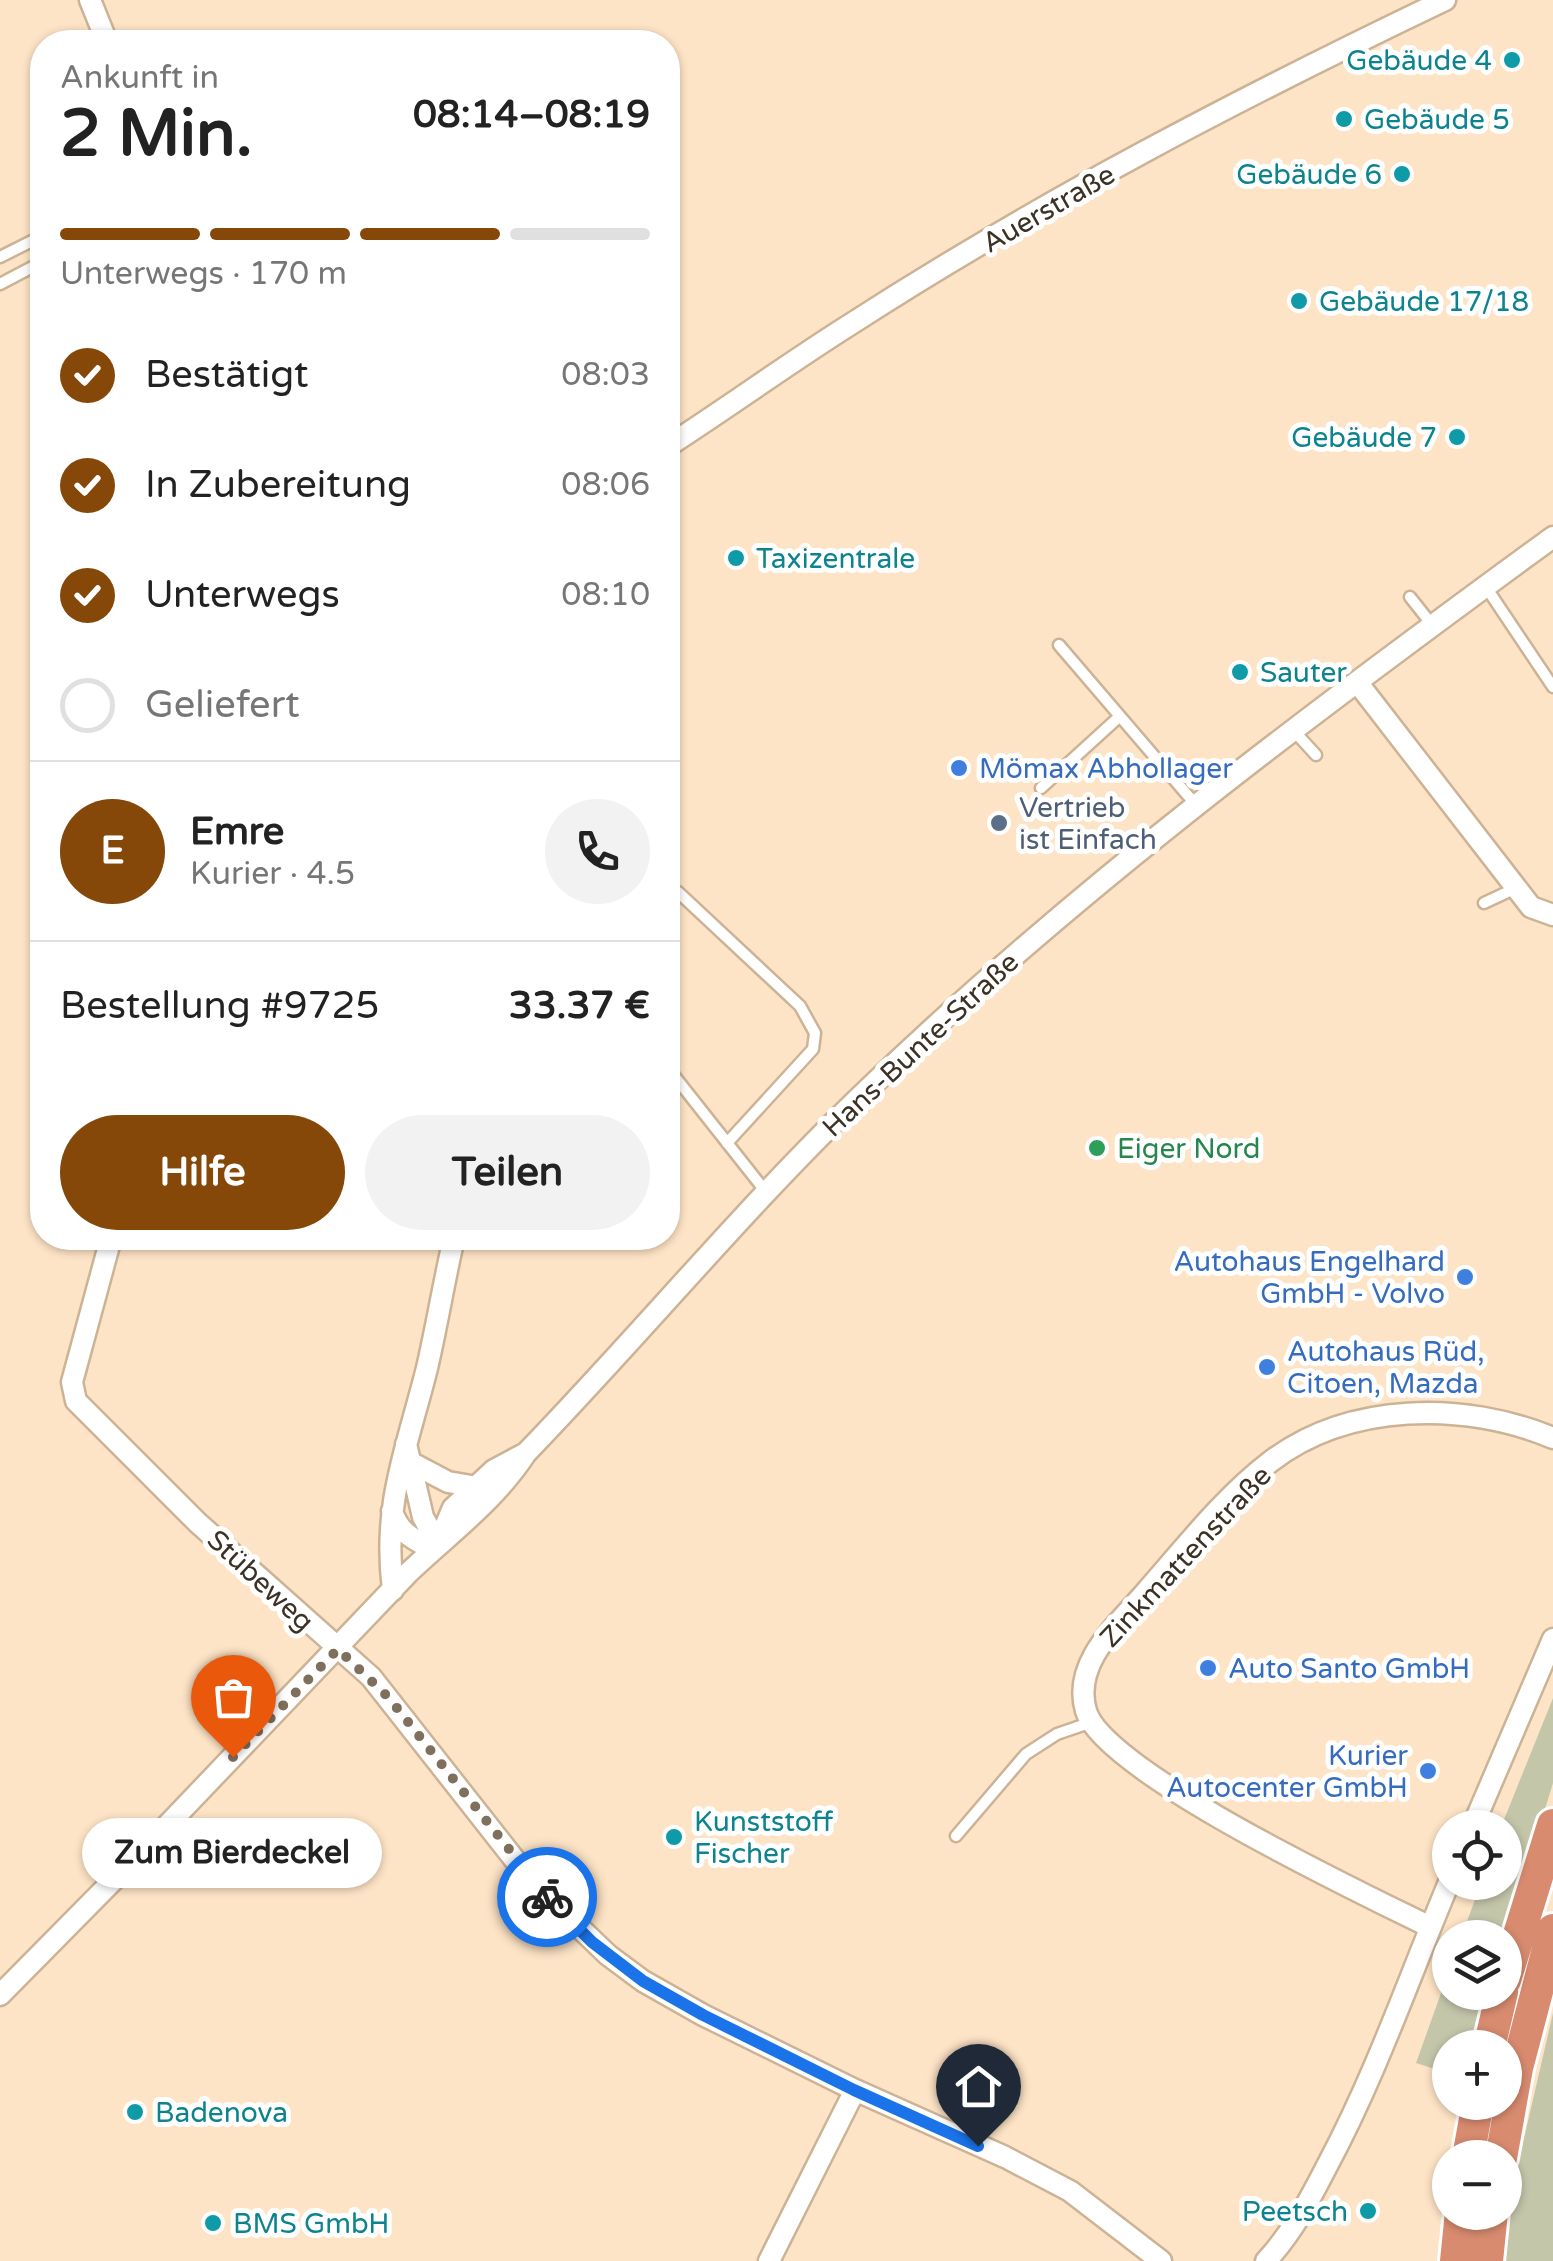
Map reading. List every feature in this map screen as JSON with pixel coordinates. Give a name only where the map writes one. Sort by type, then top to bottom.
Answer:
[{"type":"highway","points":[[1522,1925],[1553,1825]]},
{"type":"highway","points":[[1504,2140],[1517,2068],[1553,1930]]},
{"type":"highway","points":[[1456,2261],[1459,2230]]},
{"type":"highway","points":[[1487,2261],[1490,2230]]},
{"type":"street","points":[[90,0],[103,30]]},
{"type":"street","name":"Auerstraße","points":[[680,438],[852,323],[1018,223],[1222,111],[1444,0]]},
{"type":"street","name":"Hans-Bunte-Straße","points":[[0,1994],[435,1546],[470,1520],[506,1483],[526,1453],[767,1193],[915,1045],[1084,894],[1294,730],[1553,537]]},
{"type":"street","points":[[1358,682],[1531,906],[1553,916]]},
{"type":"street","name":"Stübeweg","points":[[108,1250],[72,1382],[76,1401],[198,1523],[389,1698],[534,1883],[592,1942],[643,1981],[688,2007],[854,2090],[1070,2190],[1160,2261]]},
{"type":"street","points":[[394,1590],[388,1540],[392,1509],[409,1452],[451,1250]]},
{"type":"street","name":"Zinkmattenstraße","points":[[1092,1722],[1086,1710],[1084,1678],[1100,1644],[1184,1549],[1270,1461],[1349,1424],[1415,1413],[1482,1418],[1553,1438]]},
{"type":"street","points":[[409,1452],[448,1482],[477,1487]]},
{"type":"street","points":[[409,1452],[435,1546]]},
{"type":"street","name":"Hans-Bunte-Straße","points":[[435,1546],[453,1508],[494,1470],[526,1453]]},
{"type":"street","points":[[392,1509],[396,1525],[406,1536],[435,1546]]},
{"type":"street","points":[[1480,1810],[1553,1640]]},
{"type":"street","points":[[1092,1722],[1098,1734],[1206,1810],[1430,1927]]},
{"type":"street","points":[[1266,2261],[1288,2236],[1343,2136],[1388,2041],[1441,1900]]},
{"type":"street","points":[[769,2261],[854,2090]]},
{"type":"lane","points":[[0,258],[30,242]]},
{"type":"lane","points":[[0,284],[30,268]]},
{"type":"lane","points":[[1485,586],[1553,686]]},
{"type":"lane","points":[[1410,597],[1433,627]]},
{"type":"lane","points":[[1059,645],[1196,805]]},
{"type":"lane","points":[[1041,788],[1120,716]]},
{"type":"lane","points":[[1294,730],[1316,755]]},
{"type":"lane","points":[[1484,903],[1517,888]]},
{"type":"lane","points":[[680,894],[800,1006],[815,1033],[813,1050],[727,1142]]},
{"type":"lane","points":[[680,1083],[767,1193]]},
{"type":"lane","points":[[956,1836],[1026,1754],[1057,1734],[1092,1722]]},
{"type":"green space","points":[[1553,1698],[1553,1783],[1522,1883],[1522,1810],[1508,1810]]},
{"type":"green space","points":[[1475,1900],[1517,1900],[1511,1920],[1468,1920]]},
{"type":"green space","points":[[1435,2010],[1484,2010],[1478,2030],[1432,2030],[1432,2068],[1416,2063]]},
{"type":"green space","points":[[1553,2013],[1553,2261],[1502,2261],[1505,2230],[1522,2230],[1522,2147]]},
{"type":"way so far","points":[[233,1757],[338,1649],[389,1698],[547,1897]]},
{"type":"place","name":"Gebäude 4","points":[[1512,60]]},
{"type":"place","name":"Gebäude 5","points":[[1344,119]]},
{"type":"place","name":"Gebäude 6","points":[[1402,174]]},
{"type":"place","name":"Gebäude 17/18","points":[[1299,301]]},
{"type":"place","name":"Gebäude 7","points":[[1457,437]]},
{"type":"place","name":"Taxizentrale","points":[[736,558]]},
{"type":"place","name":"Sauter","points":[[1240,672]]},
{"type":"place","name":"Mömax Abhollager","points":[[959,768]]},
{"type":"place","name":"Vertrieb ist Einfach","points":[[999,823]]},
{"type":"place","name":"Eiger Nord","points":[[1097,1148]]},
{"type":"place","name":"Autohaus Engelhard GmbH - Volvo","points":[[1465,1277]]},
{"type":"place","name":"Autohaus Rüd, Citoen, Mazda","points":[[1267,1367]]},
{"type":"place","name":"Auto Santo GmbH","points":[[1208,1668]]},
{"type":"place","name":"Zum Bierdeckel","points":[[233,1757]]},
{"type":"place","name":"Kurier Autocenter GmbH","points":[[1428,1771]]},
{"type":"place","name":"Kunststoff Fischer","points":[[674,1837]]},
{"type":"place","name":"Badenova","points":[[135,2112]]},
{"type":"place","name":"Peetsch","points":[[1368,2211]]},
{"type":"place","name":"BMS GmbH","points":[[213,2223]]},
{"type":"route","points":[[547,1897],[592,1942],[643,1981],[854,2090],[978,2146]]}]
